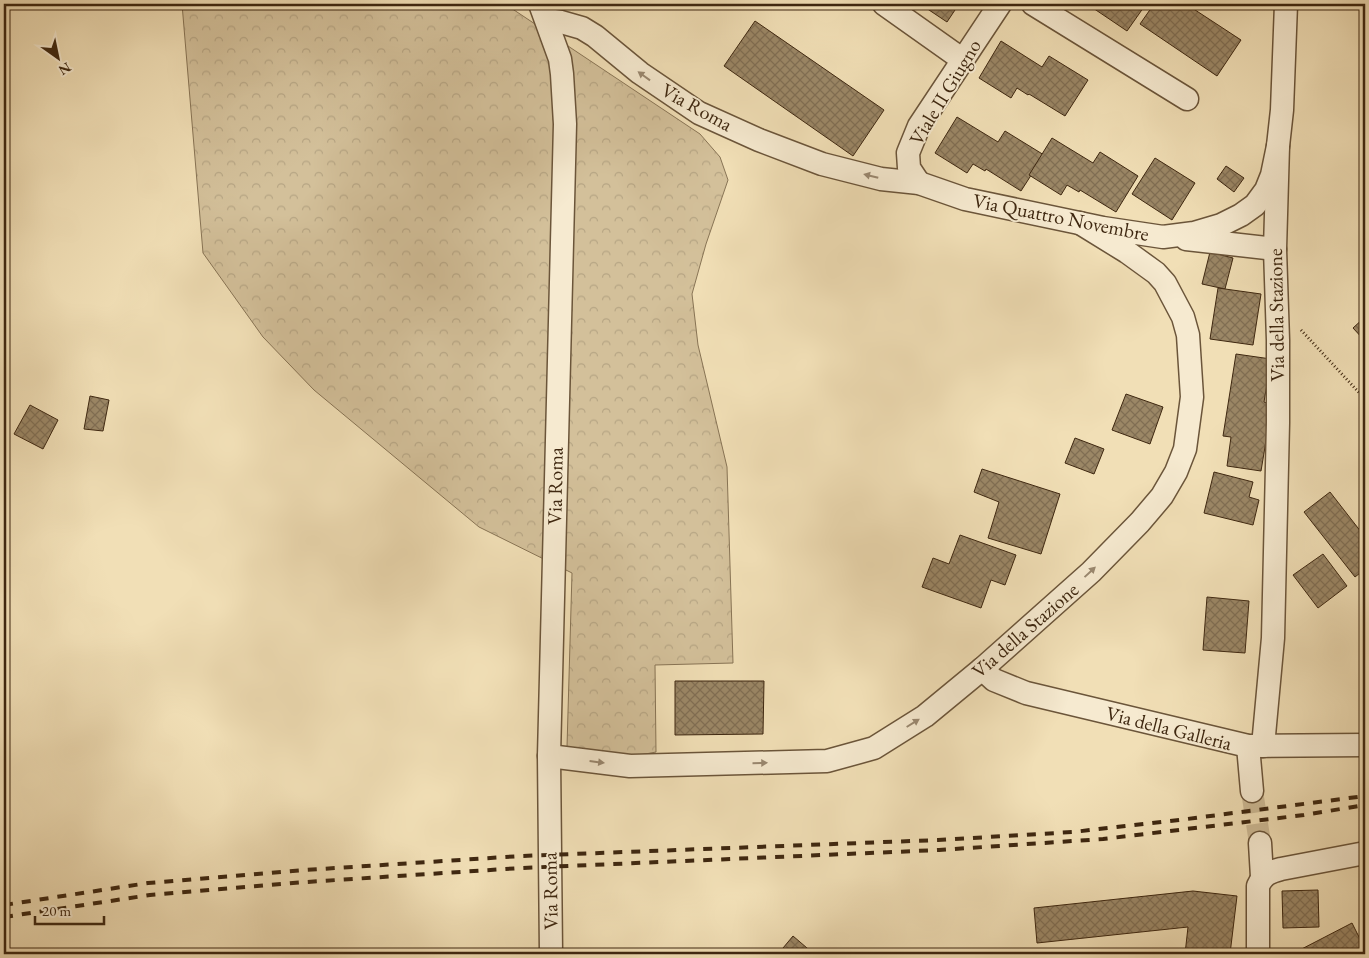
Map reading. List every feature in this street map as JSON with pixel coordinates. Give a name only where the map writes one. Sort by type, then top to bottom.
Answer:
[{"type":"street","points":[[884,4],[963,60]]},
{"type":"street","name":"Viale II Giugno","points":[[919,183],[909,168],[908,153],[920,126],[1000,4]]},
{"type":"street","points":[[1033,4],[1187,99]]},
{"type":"street","name":"Via della Stazione","points":[[1252,791],[1255,746],[1272,638],[1278,423],[1275,249],[1278,146],[1282,110],[1286,4]]},
{"type":"street","name":"Via Roma","points":[[544,9],[567,24],[582,28],[600,40],[640,73],[699,113],[759,140],[822,164],[881,179],[919,183]]},
{"type":"street","name":"Via Roma","points":[[544,9],[557,50],[562,74],[566,142],[557,402],[549,756],[551,954]]},
{"type":"street","name":"Via Quattro Novembre","points":[[919,183],[965,199],[1080,223],[1163,236],[1194,233],[1221,225],[1241,215],[1255,205],[1266,190],[1272,175],[1278,146]]},
{"type":"street","name":"Via della Stazione","points":[[549,756],[630,766],[827,761],[874,748],[925,716],[982,669],[1091,572],[1140,522],[1162,496],[1176,472],[1185,449],[1190,418],[1191,373],[1188,335],[1180,310],[1165,283],[1127,252],[1080,223]]},
{"type":"street","points":[[1163,236],[1275,249]]},
{"type":"street","name":"Via della Galleria","points":[[982,669],[994,680],[1026,693],[1255,746],[1365,744]]},
{"type":"street","points":[[1258,954],[1258,886],[1262,877],[1260,843]]},
{"type":"street","points":[[1262,877],[1281,868],[1365,853]]},
{"type":"path","points":[[1277,304],[1365,400]]},
{"type":"green space","points":[[182,4],[505,4],[700,134],[720,157],[728,180],[706,244],[692,294],[698,345],[727,467],[733,663],[655,665],[656,752],[624,758],[567,747],[572,573],[479,527],[314,390],[263,337],[203,253]]},
{"type":"building","points":[[920,4],[959,4],[947,22]]},
{"type":"building","points":[[1087,4],[1146,4],[1127,31]]},
{"type":"building","points":[[1154,4],[1186,4],[1241,40],[1217,76],[1140,24]]},
{"type":"building","points":[[755,21],[884,110],[853,156],[724,66]]},
{"type":"building","points":[[1001,41],[1042,67],[1049,56],[1088,80],[1065,116],[1017,88],[1011,98],[979,78]]},
{"type":"building","points":[[957,117],[998,142],[1005,131],[1044,155],[1021,191],[986,169],[985,171],[973,164],[967,173],[935,153]]},
{"type":"building","points":[[1052,138],[1093,163],[1100,152],[1138,176],[1116,212],[1080,190],[1079,192],[1067,185],[1061,195],[1029,175]]},
{"type":"building","points":[[1155,158],[1195,183],[1172,220],[1132,194]]},
{"type":"building","points":[[1226,166],[1244,178],[1234,192],[1217,179]]},
{"type":"building","points":[[1210,252],[1233,258],[1225,289],[1202,284]]},
{"type":"building","points":[[1218,288],[1261,294],[1253,345],[1210,339]]},
{"type":"building","points":[[1365,317],[1365,341],[1353,328]]},
{"type":"building","points":[[1236,354],[1271,359],[1264,402],[1272,405],[1261,471],[1227,466],[1231,437],[1223,436]]},
{"type":"building","points":[[1126,394],[1163,407],[1150,444],[1112,430]]},
{"type":"building","points":[[90,396],[109,400],[103,431],[84,429]]},
{"type":"building","points":[[30,405],[58,420],[43,449],[14,434]]},
{"type":"building","points":[[1075,438],[1104,449],[1094,474],[1065,463]]},
{"type":"building","points":[[982,469],[1060,494],[1041,554],[988,538],[999,502],[974,492]]},
{"type":"building","points":[[1214,472],[1253,482],[1249,497],[1259,500],[1253,525],[1204,513]]},
{"type":"building","points":[[1330,492],[1365,537],[1365,569],[1355,577],[1304,512]]},
{"type":"building","points":[[960,535],[1016,555],[1005,585],[991,580],[981,608],[922,587],[933,558],[949,564]]},
{"type":"building","points":[[1323,554],[1347,586],[1318,608],[1293,575]]},
{"type":"building","points":[[1207,597],[1249,601],[1245,653],[1203,650]]},
{"type":"building","points":[[675,681],[764,681],[763,734],[675,735]]},
{"type":"building","points":[[1318,890],[1319,927],[1283,928],[1282,891]]},
{"type":"building","points":[[1193,891],[1237,896],[1230,954],[1185,954],[1188,927],[1037,943],[1034,908]]},
{"type":"building","points":[[1352,923],[1365,949],[1365,954],[1292,954]]},
{"type":"building","points":[[793,936],[814,954],[778,954]]},
{"type":"tunnel","points":[[1252,791],[1260,843]]},
{"type":"railway","points":[[4,905],[148,883],[305,870],[521,856],[938,840],[1073,832],[1365,796]]},
{"type":"railway","points":[[4,917],[150,895],[306,882],[521,868],[939,850],[1103,839],[1304,815],[1365,805]]}]
